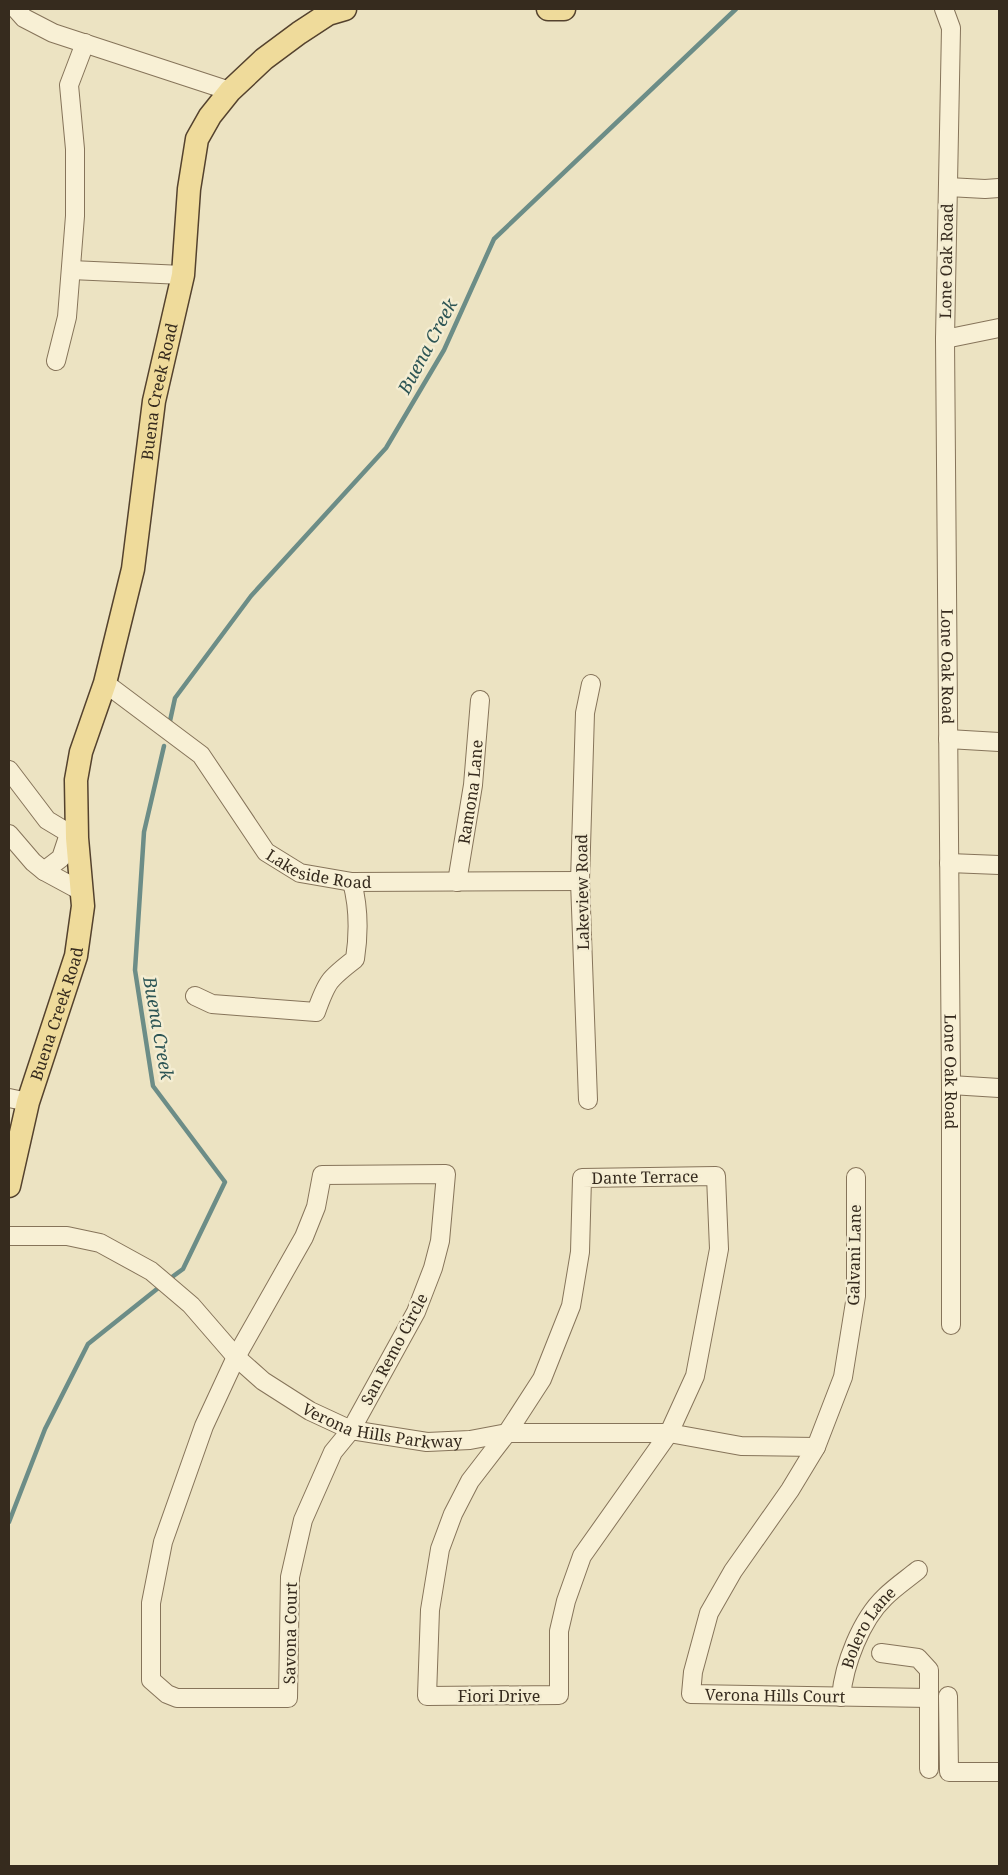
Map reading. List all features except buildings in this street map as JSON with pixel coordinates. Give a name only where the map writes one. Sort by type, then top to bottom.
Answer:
[{"type":"main road","points":[[548,9],[564,9]]},
{"type":"main road","name":"Buena Creek Road","points":[[9,1186],[18,1100],[76,956],[83,906],[73,836],[76,780],[81,752],[105,683],[133,570],[154,401],[183,275],[189,190],[197,139],[210,116],[230,91],[280,46],[333,10]]},
{"type":"street","points":[[16,9],[24,18],[53,33],[230,91]]},
{"type":"street","name":"Lone Oak Road","points":[[944,9],[951,28],[945,339],[951,1325]]},
{"type":"street","points":[[56,361],[67,317],[75,216],[75,149],[68,85],[86,43]]},
{"type":"street","points":[[948,188],[999,188]]},
{"type":"street","points":[[71,270],[183,275]]},
{"type":"street","points":[[945,339],[999,328]]},
{"type":"street","name":"Lakeside Road","points":[[105,683],[201,756],[266,852],[300,873],[352,882],[580,881]]},
{"type":"street","name":"Lakeview Road","points":[[588,1100],[580,881],[585,713],[591,684]]},
{"type":"street","name":"Ramona Lane","points":[[457,882],[473,785],[480,700]]},
{"type":"street","points":[[948,739],[999,742]]},
{"type":"street","points":[[9,770],[47,820],[73,836],[61,858],[44,871]]},
{"type":"street","points":[[9,834],[33,862],[44,871],[81,891]]},
{"type":"street","points":[[949,864],[999,865]]},
{"type":"street","points":[[195,996],[212,1004],[316,1012],[325,987],[333,976],[356,959],[359,934],[357,900],[352,882]]},
{"type":"street","points":[[951,1085],[999,1088]]},
{"type":"street","name":"San Remo Circle","points":[[236,1357],[304,1237],[316,1208],[322,1175],[446,1174],[440,1242],[433,1268],[416,1312],[351,1430]]},
{"type":"street","name":"Dante Terrace","points":[[507,1433],[542,1379],[571,1306],[580,1252],[582,1178],[716,1176],[719,1249],[695,1376],[669,1433]]},
{"type":"street","name":"Galvani Lane","points":[[816,1447],[843,1377],[856,1296],[856,1177]]},
{"type":"street","name":"Verona Hills Parkway","points":[[9,1236],[67,1236],[100,1244],[152,1271],[191,1305],[236,1357],[263,1381],[310,1411],[351,1430],[427,1442],[470,1440],[507,1433],[669,1433],[741,1446],[816,1447]]},
{"type":"street","name":"Savona Court","points":[[236,1357],[204,1426],[162,1542],[152,1602],[152,1680],[167,1694],[177,1698],[288,1698],[290,1577],[303,1520],[333,1452],[351,1430]]},
{"type":"street","name":"Fiori Drive","points":[[507,1433],[470,1481],[453,1514],[440,1549],[430,1610],[427,1696],[559,1695],[559,1631],[566,1601],[582,1556],[669,1433]]},
{"type":"street","name":"Verona Hills Court","points":[[816,1447],[790,1490],[733,1571],[709,1613],[693,1672],[692,1694],[929,1698]]},
{"type":"street","name":"Bolero Lane","points":[[841,1697],[843,1680],[864,1623],[884,1597],[918,1570]]},
{"type":"street","points":[[881,1654],[918,1658],[929,1670],[929,1770]]},
{"type":"street","points":[[948,1696],[949,1772],[999,1772]]},
{"type":"waterway","name":"Buena Creek","points":[[170,721],[175,698],[251,596],[386,448],[444,350],[494,239],[736,9]]},
{"type":"waterway","name":"Buena Creek","points":[[164,746],[144,832],[135,970],[153,1086],[225,1182],[183,1269],[168,1280]]},
{"type":"waterway","name":"Buena Creek","points":[[9,1522],[45,1429],[88,1344],[162,1285]]}]
